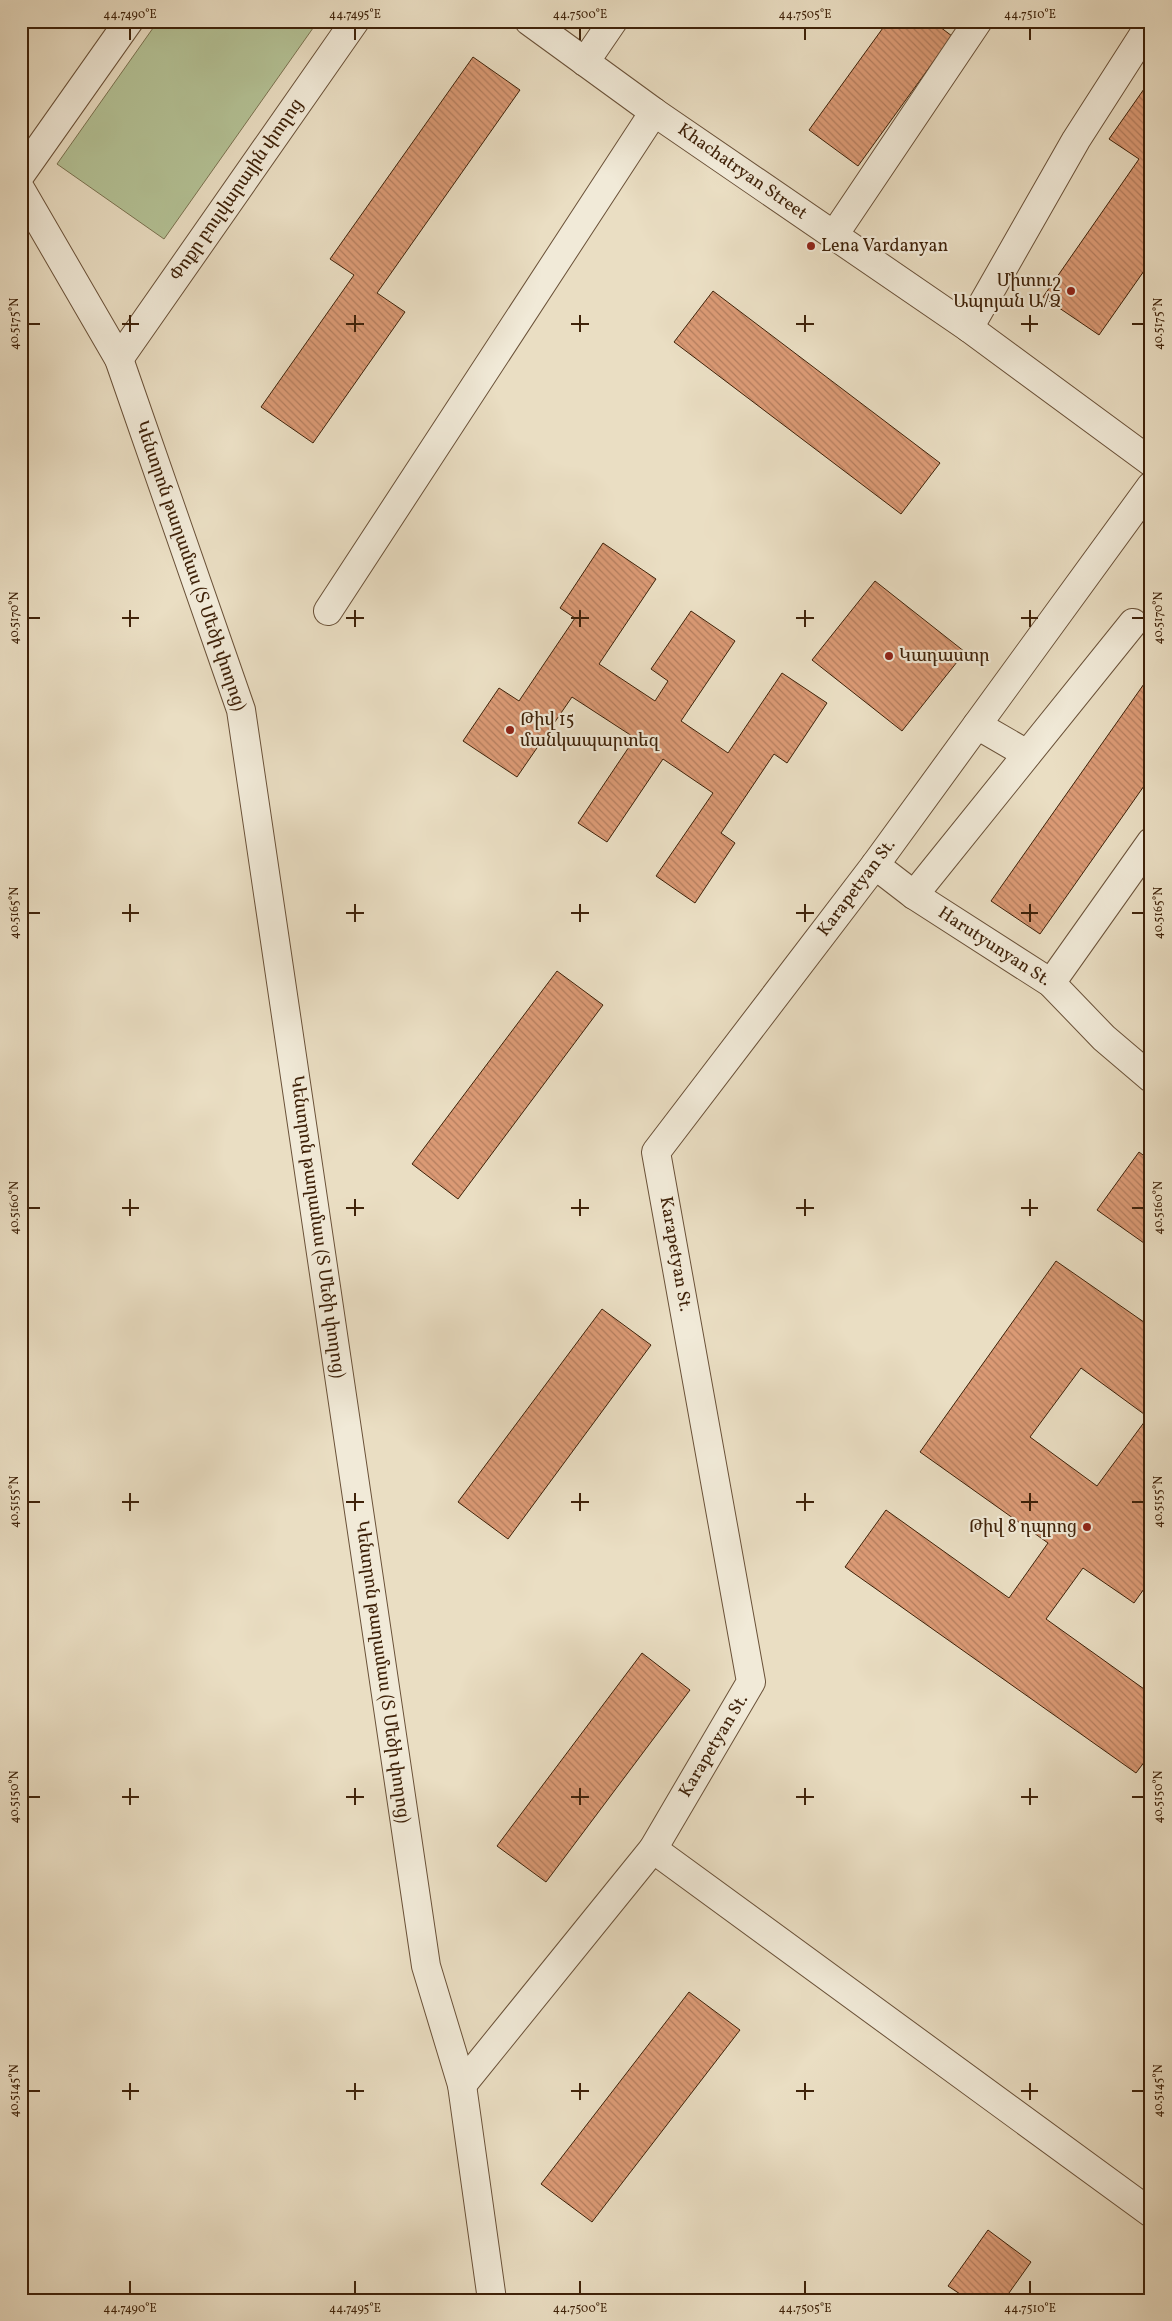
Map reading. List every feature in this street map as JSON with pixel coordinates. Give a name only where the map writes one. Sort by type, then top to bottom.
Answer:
[{"type":"street","points":[[21,174],[129,21]]},
{"type":"street","name":"Փոքր բուլվարային փողոց","points":[[119,359],[355,21]]},
{"type":"street","name":"Khachatryan Street","points":[[529,21],[654,112],[969,328],[1151,462]]},
{"type":"street","points":[[585,62],[613,21]]},
{"type":"street","points":[[834,235],[978,21]]},
{"type":"street","points":[[969,328],[1076,140],[1151,23]]},
{"type":"street","points":[[328,611],[654,112]]},
{"type":"street","name":"Կենտրոն թաղամաս (Տ Մեծի փողոց)","points":[[21,190],[119,359],[241,710],[426,1966],[462,2085],[492,2300]]},
{"type":"street","name":"Karapetyan St.","points":[[462,2085],[653,1849],[751,1682],[656,1152],[875,865],[1151,486]]},
{"type":"street","points":[[914,895],[1133,623]]},
{"type":"street","points":[[977,725],[1027,754]]},
{"type":"street","points":[[1051,983],[1151,842]]},
{"type":"street","name":"Harutyunyan St.","points":[[875,865],[914,895],[1051,983],[1104,1038],[1148,1070]]},
{"type":"street","points":[[653,1849],[1151,2213]]},
{"type":"green space","points":[[158,21],[318,21],[164,239],[57,164]]},
{"type":"building","points":[[888,21],[932,21],[952,36],[858,166],[809,130]]},
{"type":"building","points":[[473,57],[520,90],[377,293],[405,312],[313,443],[261,407],[354,275],[330,259]]},
{"type":"building","points":[[1151,79],[1151,261],[1099,335],[1043,297],[1139,159],[1109,139]]},
{"type":"building","points":[[713,291],[940,463],[901,514],[674,342]]},
{"type":"building","name":"Թիվ 15 մանկապարտեզ","points":[[603,543],[656,579],[599,664],[655,701],[668,681],[651,669],[691,611],[735,641],[681,721],[728,753],[782,673],[827,703],[787,763],[774,754],[721,833],[735,843],[695,903],[656,876],[713,793],[663,759],[607,842],[578,823],[635,738],[572,697],[517,777],[463,741],[499,688],[519,701],[575,618],[560,608]]},
{"type":"building","name":"Կադաստր","points":[[875,581],[965,652],[902,731],[812,660]]},
{"type":"building","points":[[1151,674],[1151,776],[1040,934],[991,901]]},
{"type":"building","points":[[557,971],[603,1005],[458,1199],[412,1164]]},
{"type":"building","points":[[1139,1152],[1151,1161],[1151,1248],[1097,1210]]},
{"type":"building","name":"Թիվ 8 դպրոց","points":[[1056,1261],[1151,1327],[1151,1579],[1134,1603],[1083,1568],[1046,1619],[1151,1694],[1151,1753],[1136,1773],[845,1567],[886,1510],[1009,1598],[1048,1543],[920,1452]],"holes":[[[1081,1368],[1148,1417],[1097,1486],[1030,1437]]]},
{"type":"building","points":[[602,1309],[651,1345],[508,1539],[458,1502]]},
{"type":"building","points":[[642,1653],[690,1690],[546,1882],[497,1846]]},
{"type":"building","points":[[689,1992],[740,2030],[592,2222],[541,2184]]},
{"type":"building","points":[[988,2230],[1031,2262],[1004,2300],[960,2300],[963,2296],[948,2286]]},
{"type":"place","name":"Lena Vardanyan","points":[[811,246]]},
{"type":"place","name":"Միտուշ Ապոյան Ա/Ձ","points":[[1071,291]]},
{"type":"place","name":"Կադաստր","points":[[889,656]]},
{"type":"place","name":"Թիվ 15 մանկապարտեզ","points":[[510,730]]},
{"type":"place","name":"Թիվ 8 դպրոց","points":[[1087,1527]]}]
